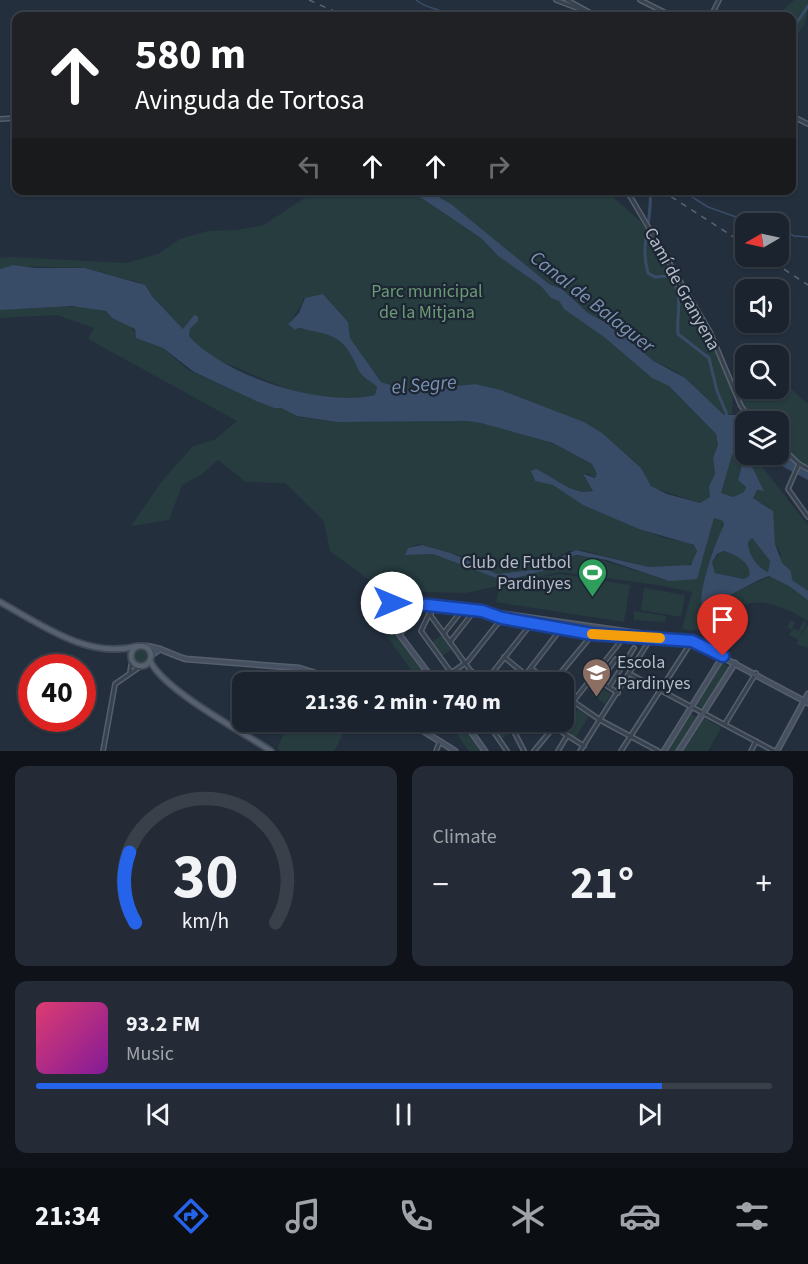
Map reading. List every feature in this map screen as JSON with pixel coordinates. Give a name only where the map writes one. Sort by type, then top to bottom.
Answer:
[{"type":"main road","points":[[0,602],[72,640],[91,646],[120,649],[146,646],[157,671]]},
{"type":"main road","points":[[131,659],[133,649],[137,646]]},
{"type":"main road","points":[[120,649],[142,666],[157,671],[196,703],[271,751]]},
{"type":"main road","points":[[142,666],[151,658]]},
{"type":"street","points":[[556,0],[587,12]]},
{"type":"street","points":[[567,0],[588,12]]},
{"type":"street","points":[[640,0],[664,12]]},
{"type":"street","name":"Camí de Granyena","points":[[630,196],[710,332],[745,411]]},
{"type":"street","points":[[789,455],[798,464],[808,469]]},
{"type":"street","points":[[798,464],[788,490],[808,516]]},
{"type":"street","points":[[429,672],[385,611],[378,606],[379,599],[386,597],[391,601],[482,611],[560,630],[622,637],[652,636]]},
{"type":"street","points":[[385,611],[391,601]]},
{"type":"street","points":[[400,633],[413,621],[418,603]]},
{"type":"street","points":[[431,604],[430,612],[421,631],[451,672]]},
{"type":"street","points":[[444,633],[464,609]]},
{"type":"street","points":[[450,642],[475,610]]},
{"type":"street","points":[[430,612],[465,663],[474,672]]},
{"type":"street","points":[[502,616],[562,622],[692,641],[807,701]]},
{"type":"street","points":[[453,672],[465,663],[502,616]]},
{"type":"street","points":[[528,672],[560,630],[562,622]]},
{"type":"street","points":[[493,672],[531,624]]},
{"type":"street","points":[[561,672],[592,634],[592,627]]},
{"type":"street","points":[[622,631],[622,637]]},
{"type":"street","points":[[574,701],[622,637],[629,632]]},
{"type":"street","points":[[580,751],[652,636]]},
{"type":"street","points":[[621,751],[692,641]]},
{"type":"street","points":[[146,646],[163,649],[174,656],[186,658],[299,668],[312,672]]},
{"type":"street","points":[[609,687],[634,648]]},
{"type":"street","points":[[151,658],[158,649],[163,649]]},
{"type":"street","points":[[664,751],[723,656]]},
{"type":"street","points":[[504,657],[522,672]]},
{"type":"street","points":[[129,674],[131,659]]},
{"type":"street","points":[[600,681],[616,659],[624,663]]},
{"type":"street","points":[[679,751],[735,663]]},
{"type":"street","points":[[104,751],[115,684],[142,666]]},
{"type":"street","points":[[531,669],[535,672]]},
{"type":"street","points":[[725,724],[756,673]]},
{"type":"street","points":[[630,674],[775,751],[807,701],[808,694]]},
{"type":"street","points":[[592,677],[618,693]]},
{"type":"street","points":[[574,703],[600,720],[658,751]]},
{"type":"street","points":[[425,732],[455,751]]},
{"type":"street","points":[[472,732],[484,751]]},
{"type":"street","points":[[494,732],[507,751]]},
{"type":"street","points":[[514,732],[524,751]]},
{"type":"street","points":[[534,751],[549,732]]},
{"type":"street","points":[[561,732],[584,746]]},
{"type":"street","points":[[558,751],[567,736]]},
{"type":"street","points":[[436,751],[440,741]]},
{"type":"street","points":[[751,751],[756,741]]},
{"type":"street","points":[[648,751],[651,747]]},
{"type":"green space","points":[[794,0],[808,0],[807,17],[796,34],[796,12],[781,12]]},
{"type":"green space","name":"Parc municipal de la Mitjana","points":[[309,195],[417,195],[481,238],[498,256],[541,286],[551,298],[559,301],[563,307],[604,337],[652,378],[669,386],[716,434],[718,442],[713,458],[715,475],[709,486],[711,496],[700,503],[654,488],[648,483],[641,468],[600,432],[584,422],[501,390],[475,384],[445,387],[434,382],[419,391],[412,392],[381,382],[350,338],[348,322],[323,294],[303,299],[289,325],[296,330],[300,327],[318,330],[342,340],[351,352],[360,373],[377,387],[375,395],[339,399],[304,394],[216,360],[206,354],[189,336],[190,329],[198,321],[198,316],[194,315],[183,329],[141,283],[85,268],[9,266],[0,269],[0,258],[11,257],[126,263],[158,254],[180,239],[208,231],[238,230],[264,225]]},
{"type":"green space","name":"Parc municipal de la Mitjana","points":[[435,195],[611,195],[640,221],[654,240],[697,314],[733,389],[735,387],[732,414],[724,415],[677,372],[652,360],[616,328],[588,313],[562,289],[549,284],[451,204]]},
{"type":"green space","points":[[30,306],[86,307],[106,311],[112,318],[130,326],[136,334],[163,348],[188,370],[256,401],[274,408],[281,408],[299,417],[337,422],[470,421],[555,444],[592,464],[597,474],[595,478],[587,473],[583,476],[594,490],[573,489],[543,473],[532,477],[535,481],[551,484],[634,526],[662,537],[686,542],[697,549],[694,562],[686,566],[649,567],[581,550],[569,551],[532,570],[497,574],[453,553],[419,544],[408,548],[405,555],[433,554],[504,581],[543,571],[570,556],[589,556],[669,581],[703,558],[714,518],[723,521],[724,525],[702,590],[702,608],[707,608],[721,598],[771,576],[781,554],[775,544],[770,508],[753,498],[755,491],[763,491],[763,488],[752,465],[761,465],[808,525],[808,621],[781,607],[761,603],[745,604],[697,630],[682,629],[692,592],[658,585],[560,572],[466,593],[384,591],[330,551],[324,521],[285,483],[246,482],[218,460],[201,475],[182,485],[169,520],[131,526],[162,481],[193,446],[214,440],[237,421],[88,339],[94,328],[57,315],[0,318],[0,310]]},
{"type":"green space","name":"Parc municipal de la Mitjana","points":[[789,387],[808,404],[808,467],[789,451],[789,411],[748,411],[739,399],[789,399]]},
{"type":"green space","points":[[735,454],[735,465],[742,465],[738,477],[746,487],[744,492],[733,497],[721,493],[732,455]]},
{"type":"green space","points":[[752,538],[770,561],[768,572],[752,559],[748,544],[749,539]]},
{"type":"green space","points":[[720,552],[731,553],[741,558],[748,566],[749,576],[744,579],[715,573],[712,562]]},
{"type":"green space","name":"Club de Futbol Pardinyes","points":[[560,574],[630,585],[624,622],[496,602],[500,584]]},
{"type":"green space","points":[[644,588],[685,595],[681,617],[641,610]]},
{"type":"green space","points":[[397,603],[414,605],[415,609],[405,627],[400,628],[391,615]]},
{"type":"green space","points":[[634,611],[666,616],[665,622],[634,620]]},
{"type":"green space","points":[[383,613],[426,672],[413,672],[375,620]]},
{"type":"green space","points":[[791,620],[795,622],[792,629],[799,630],[803,621],[807,623],[803,631],[800,630],[802,632],[800,637],[808,624],[808,648],[796,644],[799,640],[789,635],[792,630],[787,627]]},
{"type":"green space","points":[[712,630],[732,641],[726,651],[707,640]]},
{"type":"green space","points":[[442,635],[452,649],[441,657],[431,643]]},
{"type":"green space","points":[[141,648],[147,650],[149,656],[147,662],[141,664],[135,662],[133,656],[135,650]]},
{"type":"green space","points":[[722,663],[729,667],[703,709],[697,704]]},
{"type":"green space","points":[[598,686],[611,694],[605,704],[592,695]]},
{"type":"green space","points":[[578,709],[589,716],[575,738],[565,732],[574,732],[574,714]]},
{"type":"green space","points":[[690,713],[697,717],[676,751],[667,751]]},
{"type":"green space","points":[[703,717],[721,728],[708,751],[682,751]]},
{"type":"green space","points":[[285,732],[344,732],[334,751],[281,751],[277,748]]},
{"type":"green space","points":[[455,732],[468,732],[482,751],[469,751]]},
{"type":"green space","points":[[496,732],[510,733],[501,739]]},
{"type":"water","points":[[417,195],[435,195],[451,204],[549,284],[562,289],[588,313],[616,328],[652,360],[685,378],[724,415],[735,415],[735,454],[732,455],[721,493],[733,497],[744,492],[746,487],[738,480],[742,465],[751,465],[764,491],[757,490],[753,498],[773,511],[775,544],[782,563],[791,571],[792,580],[808,591],[808,600],[789,586],[769,576],[702,608],[701,600],[705,579],[724,525],[723,521],[714,518],[697,579],[669,581],[607,560],[577,555],[568,557],[543,571],[504,581],[433,554],[405,555],[408,548],[422,545],[451,553],[497,574],[532,570],[576,550],[649,567],[691,565],[697,551],[694,545],[639,529],[583,505],[553,485],[535,481],[531,471],[536,469],[578,491],[593,491],[583,474],[595,478],[597,474],[592,464],[553,443],[468,421],[337,422],[297,416],[281,408],[274,408],[256,401],[194,372],[163,348],[136,338],[135,329],[112,318],[106,311],[72,306],[0,310],[0,269],[13,265],[35,268],[85,268],[145,285],[152,296],[183,329],[194,315],[198,316],[198,321],[190,329],[189,336],[205,351],[250,376],[303,393],[329,397],[354,398],[375,395],[377,387],[360,373],[350,352],[340,341],[334,337],[301,328],[295,330],[288,324],[299,313],[305,298],[323,294],[348,322],[350,338],[381,382],[412,392],[438,382],[446,387],[475,384],[501,390],[584,422],[602,433],[641,468],[651,486],[667,494],[700,503],[710,497],[709,486],[715,474],[713,458],[718,444],[716,434],[669,386],[652,378],[604,337],[564,309],[559,301],[551,298],[541,286],[498,256],[481,238]],"holes":[[[752,538],[770,561],[768,572],[760,567],[751,556],[748,542]],[[723,551],[737,557],[748,567],[749,576],[744,579],[715,573],[712,562],[717,554]]]},
{"type":"water","points":[[789,458],[808,471],[808,480],[780,465],[789,465]]},
{"type":"waterway","points":[[416,0],[444,12]]},
{"type":"waterway","points":[[796,24],[808,6]]},
{"type":"waterway","points":[[650,195],[650,212],[645,241],[648,273],[655,277],[669,276],[674,283],[679,304],[678,334],[709,358],[717,391],[728,417]]},
{"type":"waterway","points":[[689,195],[708,207],[735,217]]},
{"type":"waterway","points":[[789,233],[794,236],[808,237]]},
{"type":"railway","points":[[309,0],[336,12]]},
{"type":"railway","points":[[669,195],[735,238]]},
{"type":"railway","points":[[781,267],[808,285]]},
{"type":"slow traffic","points":[[592,634],[660,638]]},
{"type":"place","name":"Club de Futbol Pardinyes","points":[[592,598]]},
{"type":"place","name":"Escola Pardinyes","points":[[596,698]]},
{"type":"route","points":[[392,603],[391,601],[418,603],[482,611],[502,618],[560,630],[692,641],[723,656]]},
{"type":"water label","name":"Canal de Balaguer","points":[[592,302]]},
{"type":"water label","name":"el Segre","points":[[424,385]]}]
